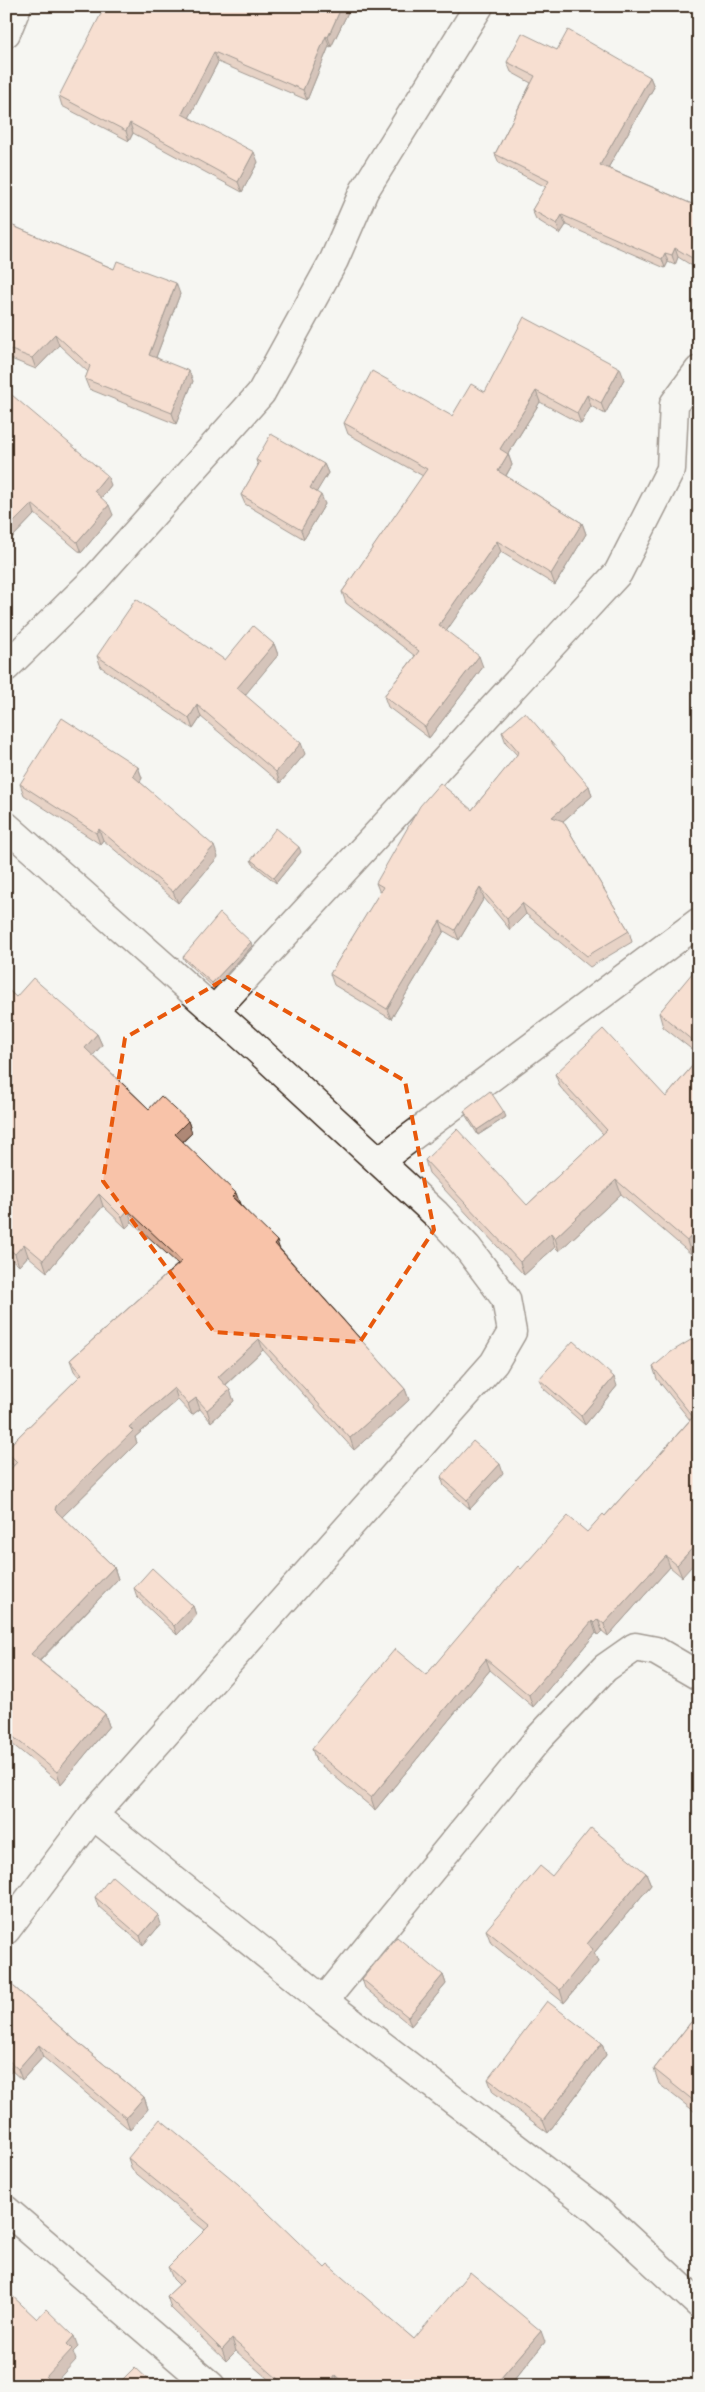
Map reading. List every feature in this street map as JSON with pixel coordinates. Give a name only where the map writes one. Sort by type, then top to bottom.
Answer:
[{"type":"street","points":[[6,33],[17,6]]},
{"type":"street","points":[[6,667],[96,578],[261,393],[334,260],[364,191],[479,6]]},
{"type":"street","points":[[214,1012],[618,573],[671,469],[674,404],[699,370]]},
{"type":"street","points":[[6,826],[436,1214],[467,1247],[506,1299],[512,1332],[494,1363],[93,1815],[6,1930]]},
{"type":"street","points":[[379,1161],[699,922]]},
{"type":"street","points":[[324,2001],[539,1738],[605,1668],[635,1647],[656,1651],[699,1676]]},
{"type":"street","points":[[93,1815],[324,2001],[597,2210],[699,2304]]},
{"type":"street","points":[[6,2210],[211,2386]]},
{"type":"highlighted area","points":[[228,977],[405,1081],[434,1230],[360,1342],[214,1332],[103,1181],[125,1038]]},
{"type":"building","points":[[105,6],[114,6],[126,12],[128,6],[342,6],[328,37],[326,36],[303,90],[214,52],[182,114],[254,152],[238,182],[130,123],[126,131],[59,96]]},
{"type":"building","points":[[568,30],[650,77],[600,165],[699,207],[699,262],[675,248],[672,255],[665,253],[662,259],[562,215],[557,224],[532,210],[549,181],[495,154],[535,76],[507,62],[522,33],[557,50]]},
{"type":"building","points":[[6,223],[114,269],[117,261],[176,283],[149,355],[189,371],[172,413],[85,379],[90,366],[55,334],[32,358],[6,348]]},
{"type":"building","points":[[524,317],[620,368],[601,403],[587,395],[577,413],[536,391],[500,449],[508,454],[498,471],[582,523],[551,574],[497,541],[439,625],[479,656],[425,727],[384,696],[419,651],[342,592],[427,469],[344,423],[372,371],[452,416],[471,384],[485,392]]},
{"type":"building","points":[[6,390],[107,475],[94,491],[109,505],[77,542],[32,504],[6,530]]},
{"type":"building","points":[[271,434],[324,464],[310,488],[321,495],[301,530],[241,495],[260,462],[256,460]]},
{"type":"building","points":[[136,599],[225,660],[253,626],[274,644],[237,688],[301,743],[276,772],[197,705],[189,718],[97,656]]},
{"type":"building","points":[[525,712],[589,786],[552,817],[563,821],[629,931],[587,956],[522,903],[507,919],[480,888],[455,930],[440,921],[387,1009],[330,974],[383,887],[376,883],[420,806],[440,783],[472,810],[519,752],[502,732]]},
{"type":"building","points":[[62,718],[138,767],[133,776],[214,846],[173,892],[99,829],[96,833],[20,784]]},
{"type":"building","points":[[276,828],[299,847],[274,878],[251,860]]},
{"type":"building","points":[[220,913],[251,942],[212,983],[183,957]]},
{"type":"building","points":[[699,966],[699,1046],[659,1013]]},
{"type":"building","points":[[33,978],[97,1034],[85,1048],[149,1109],[161,1096],[188,1121],[175,1134],[236,1193],[232,1197],[277,1241],[275,1244],[405,1389],[350,1438],[259,1339],[218,1377],[230,1390],[207,1410],[196,1398],[188,1404],[174,1388],[129,1427],[133,1431],[56,1506],[55,1510],[114,1567],[31,1654],[105,1714],[57,1772],[6,1731],[6,1474],[17,1462],[6,1449],[82,1374],[70,1360],[182,1261],[128,1210],[122,1217],[99,1194],[43,1260],[24,1244],[15,1254],[6,1246],[6,988],[16,997]]},
{"type":"building","points":[[603,1029],[666,1097],[699,1058],[699,1244],[690,1237],[687,1241],[616,1180],[555,1238],[551,1233],[520,1262],[425,1160],[457,1129],[527,1205],[607,1130],[555,1074]]},
{"type":"building","points":[[490,1091],[504,1112],[477,1130],[464,1111]]},
{"type":"building","points":[[699,1335],[699,1541],[677,1565],[666,1556],[604,1624],[598,1619],[594,1623],[592,1621],[529,1695],[486,1659],[371,1798],[312,1749],[395,1649],[426,1675],[518,1566],[521,1569],[568,1516],[587,1532],[603,1514],[605,1516],[693,1417],[653,1367],[671,1352]]},
{"type":"building","points":[[573,1341],[614,1377],[581,1416],[539,1379]]},
{"type":"building","points":[[473,1441],[500,1464],[467,1500],[441,1477]]},
{"type":"building","points":[[152,1568],[193,1606],[174,1626],[134,1588]]},
{"type":"building","points":[[591,1828],[646,1873],[587,1944],[593,1949],[560,1990],[486,1930],[540,1866],[552,1876]]},
{"type":"building","points":[[112,1876],[158,1915],[140,1936],[95,1897]]},
{"type":"building","points":[[397,1937],[443,1975],[408,2017],[362,1979]]},
{"type":"building","points":[[6,1980],[144,2097],[126,2118],[39,2045],[18,2069],[6,2060]]},
{"type":"building","points":[[547,2001],[602,2043],[543,2121],[488,2079]]},
{"type":"building","points":[[699,2012],[699,2105],[654,2069]]},
{"type":"building","points":[[160,2119],[238,2184],[325,2268],[328,2265],[414,2339],[470,2272],[541,2331],[494,2386],[348,2386],[336,2375],[327,2386],[286,2386],[232,2339],[222,2350],[167,2296],[183,2281],[168,2267],[210,2225],[128,2158]]},
{"type":"building","points":[[8,2292],[37,2319],[46,2309],[74,2336],[67,2344],[72,2349],[46,2377],[54,2386],[6,2386],[6,2294]]},
{"type":"building","points":[[135,2367],[155,2386],[116,2386]]}]
